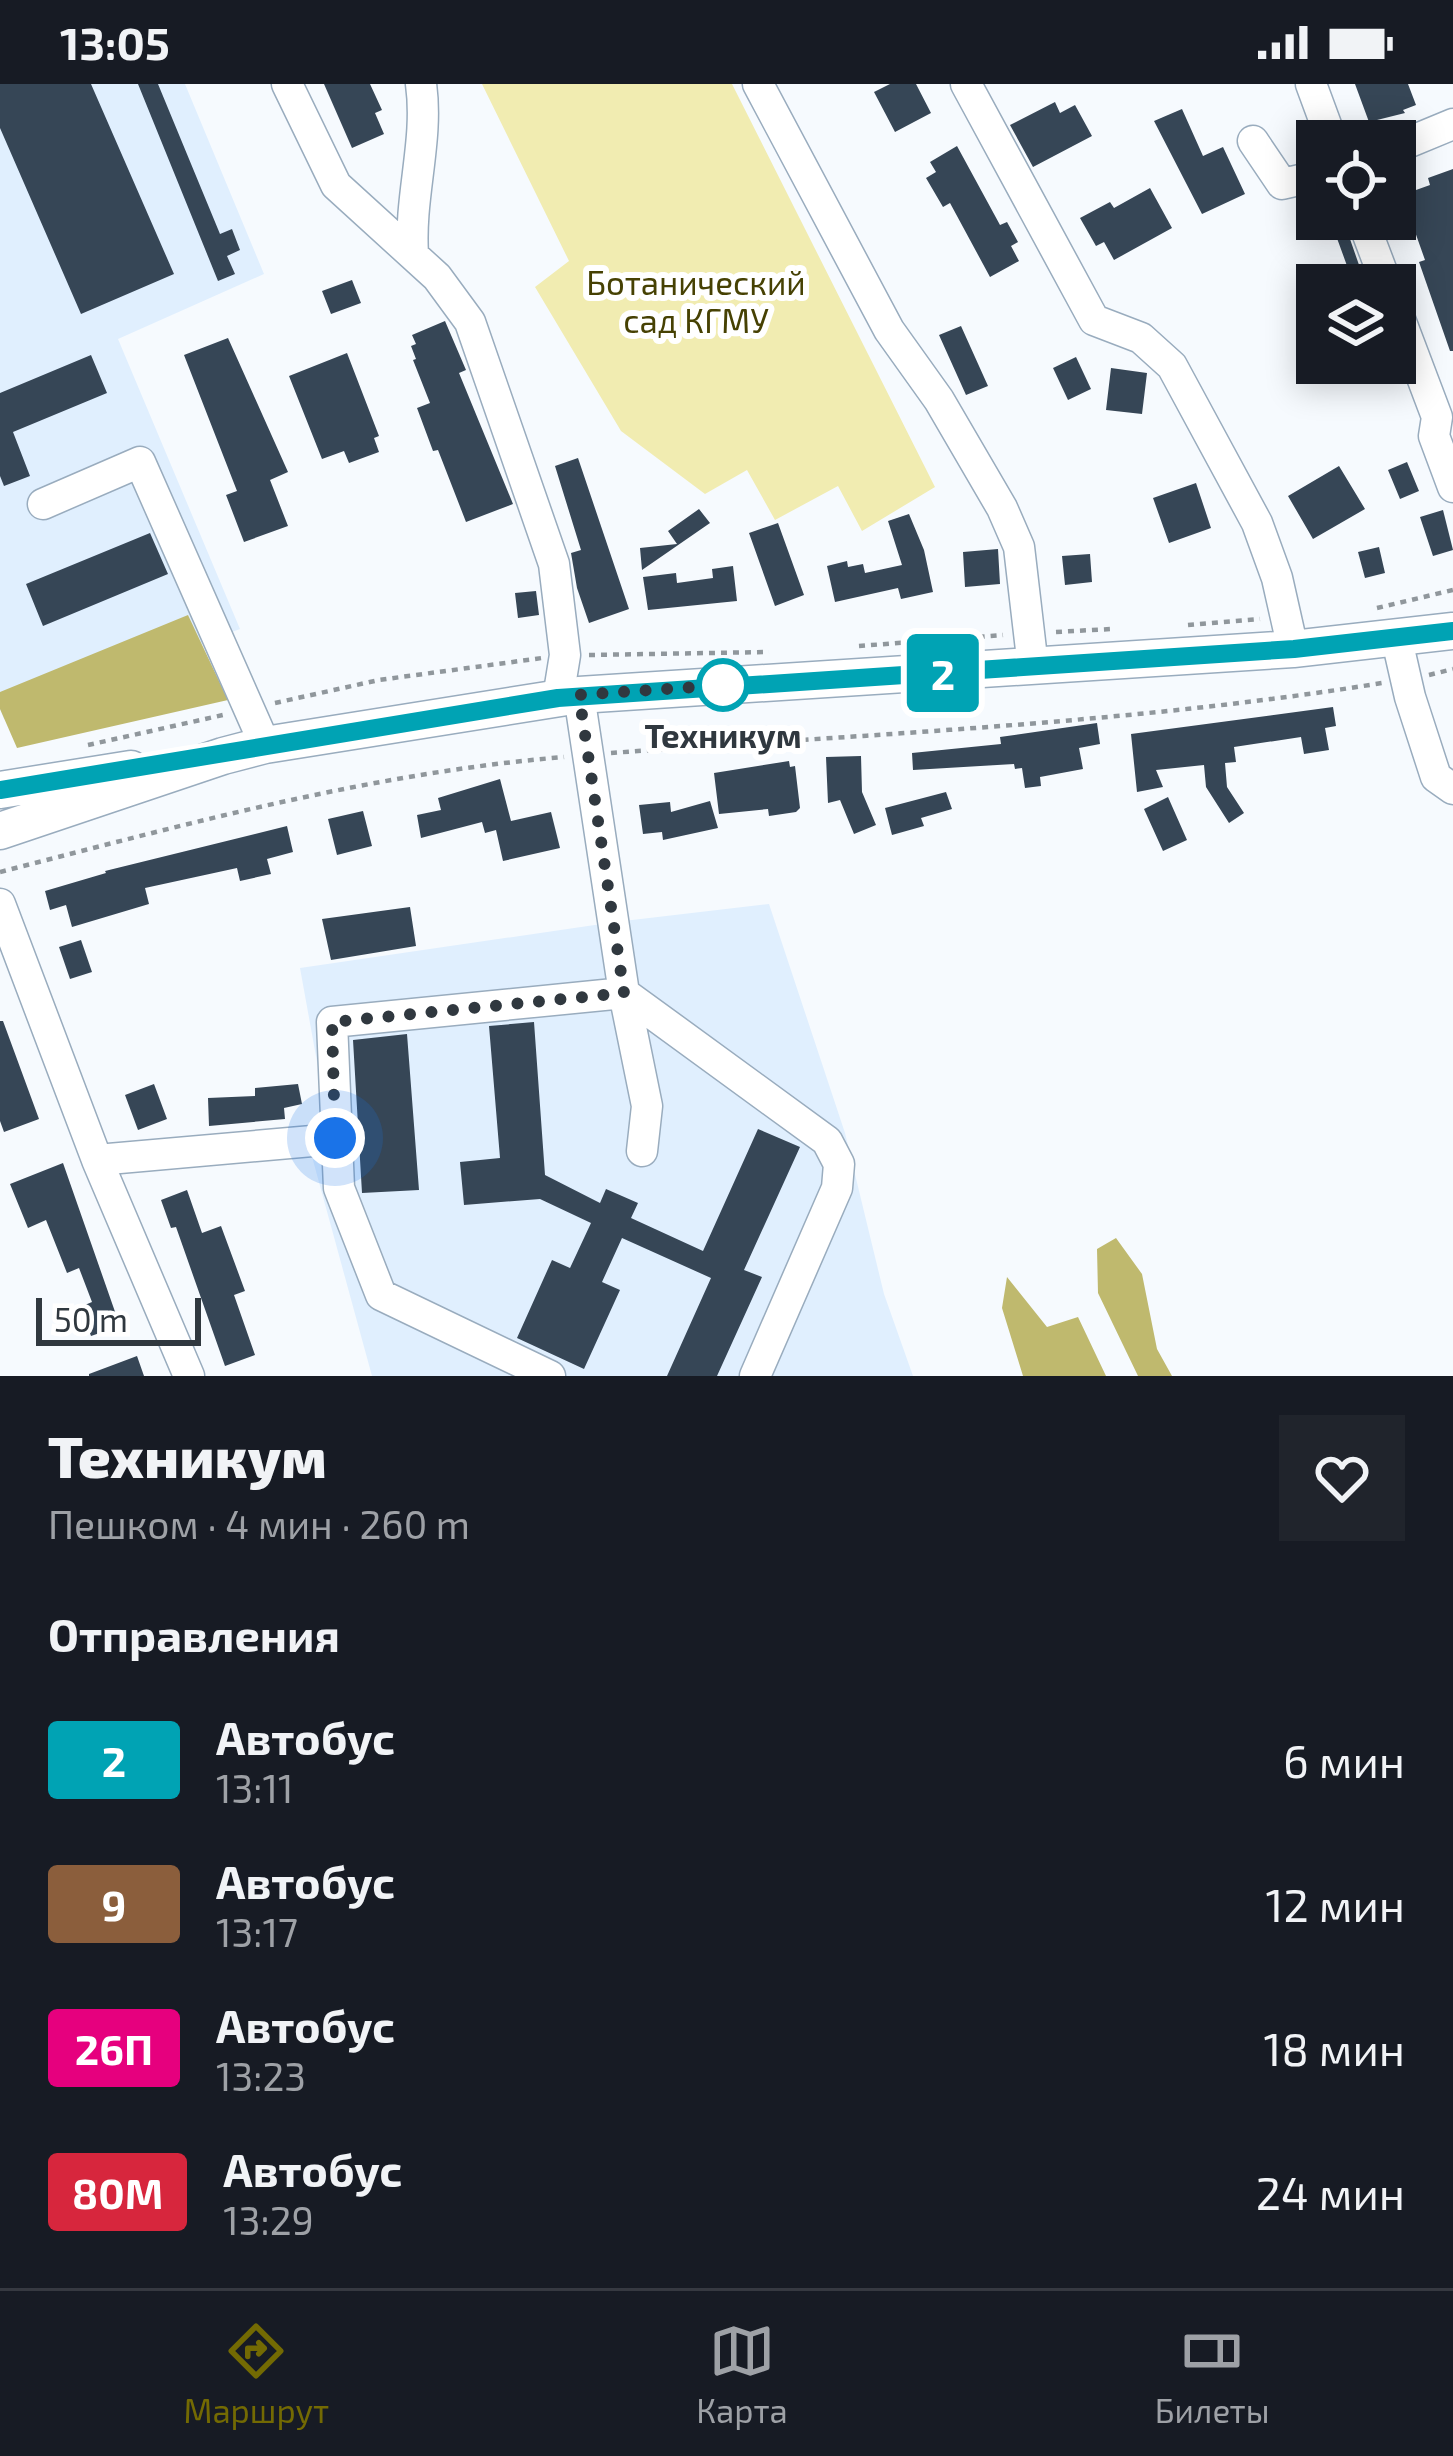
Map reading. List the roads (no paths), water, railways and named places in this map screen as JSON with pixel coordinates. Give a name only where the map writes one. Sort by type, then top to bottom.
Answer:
[{"type":"main road","points":[[2,804],[265,746],[569,696],[1294,649],[1453,631]]},
{"type":"street","points":[[287,84],[337,184],[437,277],[470,322],[542,524],[560,598],[569,696],[591,754],[624,993],[647,1106],[642,1151]]},
{"type":"street","points":[[413,254],[411,221],[423,126],[421,84]]},
{"type":"street","points":[[758,84],[889,330],[939,400],[1002,508],[1019,547],[1033,668]]},
{"type":"street","points":[[966,84],[1094,320],[1141,338],[1172,366],[1257,523],[1277,578],[1294,649]]},
{"type":"street","points":[[1311,84],[1324,120]]},
{"type":"street","points":[[1416,139],[1453,124]]},
{"type":"street","points":[[1253,141],[1282,184],[1296,181]]},
{"type":"street","points":[[1416,362],[1437,417],[1434,436],[1453,487]]},
{"type":"street","points":[[43,504],[140,461],[265,746]]},
{"type":"street","points":[[1396,640],[1436,777],[1453,789]]},
{"type":"street","points":[[0,904],[97,1160],[189,1376]]},
{"type":"street","points":[[550,1376],[380,1295],[339,1188],[332,1022],[624,993],[827,1141],[839,1164],[836,1188],[755,1376]]},
{"type":"street","points":[[97,1160],[335,1138]]},
{"type":"place","name":"Техникум","points":[[723,685]]},
{"type":"park label","name":"Ботанический сад КГМУ","points":[[696,302]]}]
